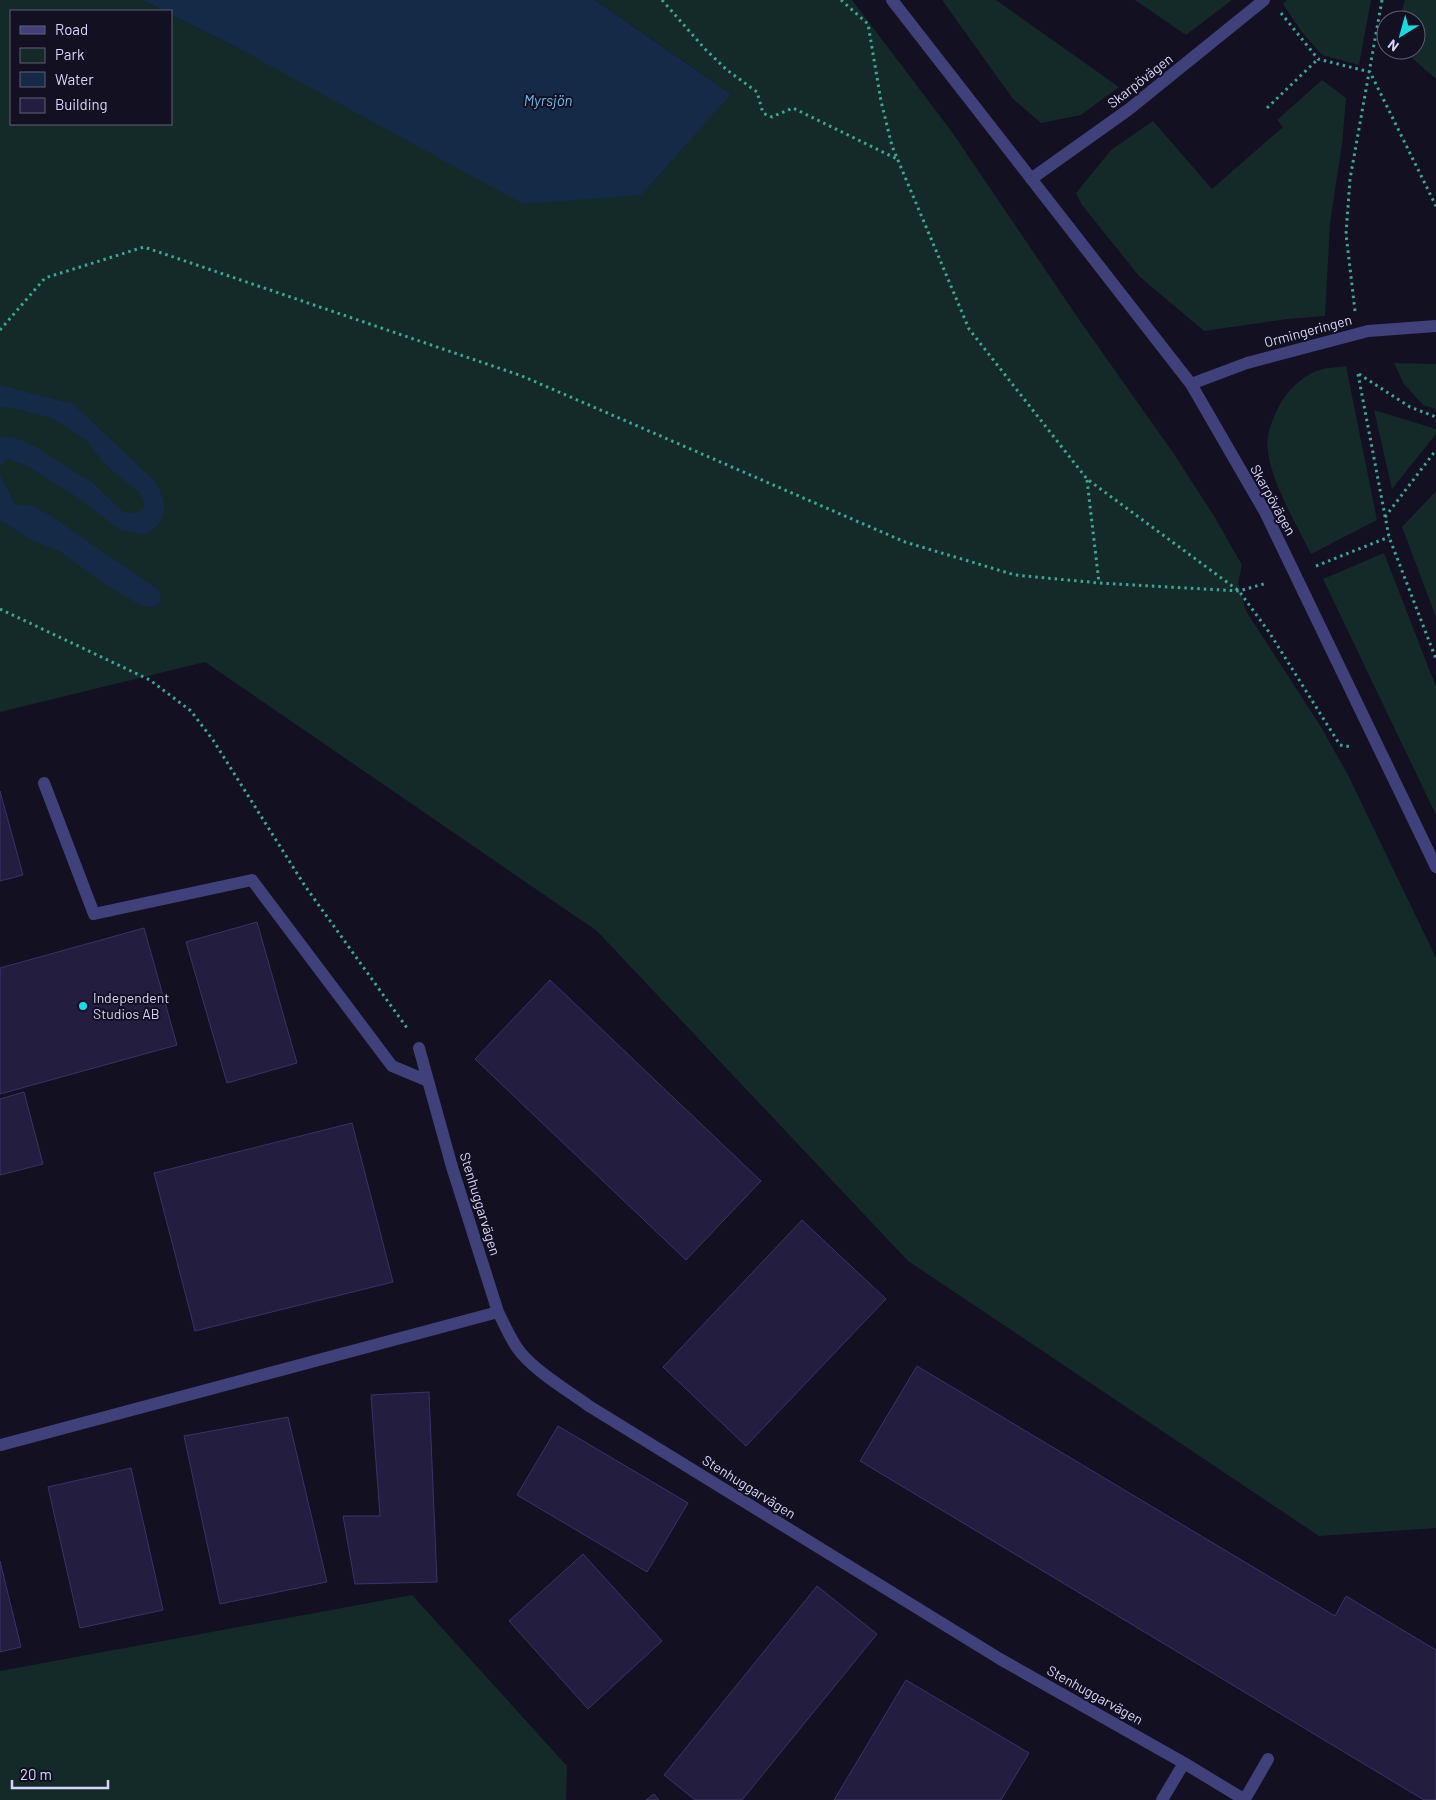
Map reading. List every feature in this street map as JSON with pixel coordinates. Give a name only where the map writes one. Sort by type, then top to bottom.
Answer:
[{"type":"street","name":"Skarpövägen","points":[[892,0],[1191,384],[1265,512],[1436,867]]},
{"type":"street","name":"Skarpövägen","points":[[1031,180],[1128,110],[1264,0]]},
{"type":"street","name":"Ormingeringen","points":[[1191,384],[1246,363],[1368,331],[1436,326]]},
{"type":"street","points":[[44,783],[94,914],[252,880],[392,1066],[428,1081]]},
{"type":"street","name":"Stenhuggarvägen","points":[[419,1048],[452,1167],[498,1312],[521,1353],[547,1376],[589,1406],[1000,1659],[1184,1763],[1245,1800]]},
{"type":"street","points":[[1,1446],[498,1312]]},
{"type":"street","points":[[1245,1800],[1268,1759]]},
{"type":"street","points":[[1162,1800],[1184,1763]]},
{"type":"path","points":[[662,0],[705,49],[727,70],[758,92],[762,113],[772,117],[792,108],[897,158]]},
{"type":"path","points":[[841,0],[868,24],[881,101],[892,146],[969,329],[1087,479],[1239,591],[1269,632],[1340,745],[1382,753]]},
{"type":"path","points":[[1355,312],[1346,234],[1350,179],[1382,0]]},
{"type":"path","points":[[1277,7],[1318,59],[1370,72],[1436,206]]},
{"type":"path","points":[[1267,108],[1318,59]]},
{"type":"path","points":[[0,330],[44,278],[144,247],[522,376],[905,542],[1015,575],[1099,583],[1239,591],[1267,582]]},
{"type":"path","points":[[1436,417],[1410,407],[1358,374],[1389,537],[1436,659]]},
{"type":"path","points":[[1385,518],[1436,450]]},
{"type":"path","points":[[1087,479],[1099,583]]},
{"type":"path","points":[[1316,566],[1389,537]]},
{"type":"path","points":[[0,609],[150,680],[191,711],[212,740],[305,886],[401,1018],[419,1048]]},
{"type":"green space","points":[[0,0],[142,0],[163,10],[10,10],[10,125],[172,125],[172,15],[238,48],[731,94],[595,0],[852,0],[952,132],[1080,321],[1174,454],[1214,516],[1242,565],[1238,583],[1246,611],[1321,727],[1348,775],[1436,958],[1436,1528],[1319,1536],[908,1261],[597,931],[205,662],[0,712]]},
{"type":"green space","points":[[942,0],[996,0],[1119,87],[1081,115],[1041,123],[1013,99]]},
{"type":"green space","points":[[1135,0],[1232,0],[1186,35]]},
{"type":"green space","points":[[1287,0],[1371,0],[1359,65],[1322,55],[1301,31],[1283,4]]},
{"type":"green space","points":[[1405,0],[1436,0],[1436,79],[1414,60],[1426,60],[1426,10],[1402,10]]},
{"type":"green space","points":[[1322,80],[1346,98],[1342,145],[1330,223],[1325,316],[1287,319],[1204,331],[1139,276],[1082,205],[1076,193],[1111,150],[1153,121],[1212,189],[1283,127],[1277,120]]},
{"type":"green space","points":[[1394,363],[1436,364],[1436,409],[1423,405],[1404,384]]},
{"type":"green space","points":[[1346,366],[1377,520],[1311,554],[1282,497],[1276,481],[1268,450],[1268,437],[1273,418],[1289,391],[1316,371]]},
{"type":"green space","points":[[1374,410],[1436,429],[1436,434],[1392,489]]},
{"type":"green space","points":[[1436,491],[1436,617],[1402,527]]},
{"type":"green space","points":[[1384,553],[1436,687],[1436,815],[1323,579]]},
{"type":"green space","points":[[412,1595],[567,1766],[566,1800],[0,1800],[0,1671]]},
{"type":"water","name":"Myrsjön","points":[[142,0],[595,0],[731,94],[641,195],[523,204],[238,48],[172,15],[172,10],[163,10]]},
{"type":"water","points":[[0,385],[73,404],[157,484],[164,502],[164,516],[154,529],[144,535],[120,530],[71,493],[23,464],[7,459],[0,466],[0,436],[16,438],[34,446],[93,483],[123,512],[138,513],[144,507],[144,501],[140,493],[106,465],[85,439],[51,418],[17,409],[0,407]]},
{"type":"water","points":[[0,475],[15,504],[32,506],[48,514],[147,582],[159,591],[161,599],[157,605],[151,607],[140,605],[108,586],[59,551],[29,539],[0,520]]},
{"type":"building","points":[[0,791],[23,875],[0,881]]},
{"type":"building","points":[[257,922],[297,1063],[227,1083],[186,942]]},
{"type":"building","name":"Independent Studios AB","points":[[144,928],[177,1045],[0,1094],[0,968]]},
{"type":"building","points":[[550,980],[761,1181],[686,1260],[475,1059]]},
{"type":"building","points":[[24,1092],[43,1164],[0,1175],[0,1099]]},
{"type":"building","points":[[352,1123],[393,1282],[195,1331],[154,1173]]},
{"type":"building","points":[[802,1220],[886,1299],[746,1446],[663,1367]]},
{"type":"building","points":[[917,1366],[1335,1616],[1346,1596],[1436,1650],[1436,1800],[1424,1800],[860,1461]]},
{"type":"building","points":[[429,1392],[437,1582],[355,1584],[343,1516],[380,1516],[371,1395]]},
{"type":"building","points":[[288,1417],[327,1582],[220,1604],[184,1436]]},
{"type":"building","points":[[558,1426],[688,1503],[647,1572],[517,1495]]},
{"type":"building","points":[[131,1468],[163,1610],[80,1628],[48,1487]]},
{"type":"building","points":[[583,1554],[662,1641],[588,1709],[509,1621]]},
{"type":"building","points":[[0,1561],[21,1647],[0,1652]]},
{"type":"building","points":[[817,1586],[877,1634],[742,1800],[695,1800],[664,1775]]},
{"type":"building","points":[[906,1680],[1029,1753],[1001,1800],[834,1800]]},
{"type":"building","points":[[654,1794],[659,1800],[646,1800]]},
{"type":"place","name":"Independent Studios AB","points":[[83,1006]]}]
